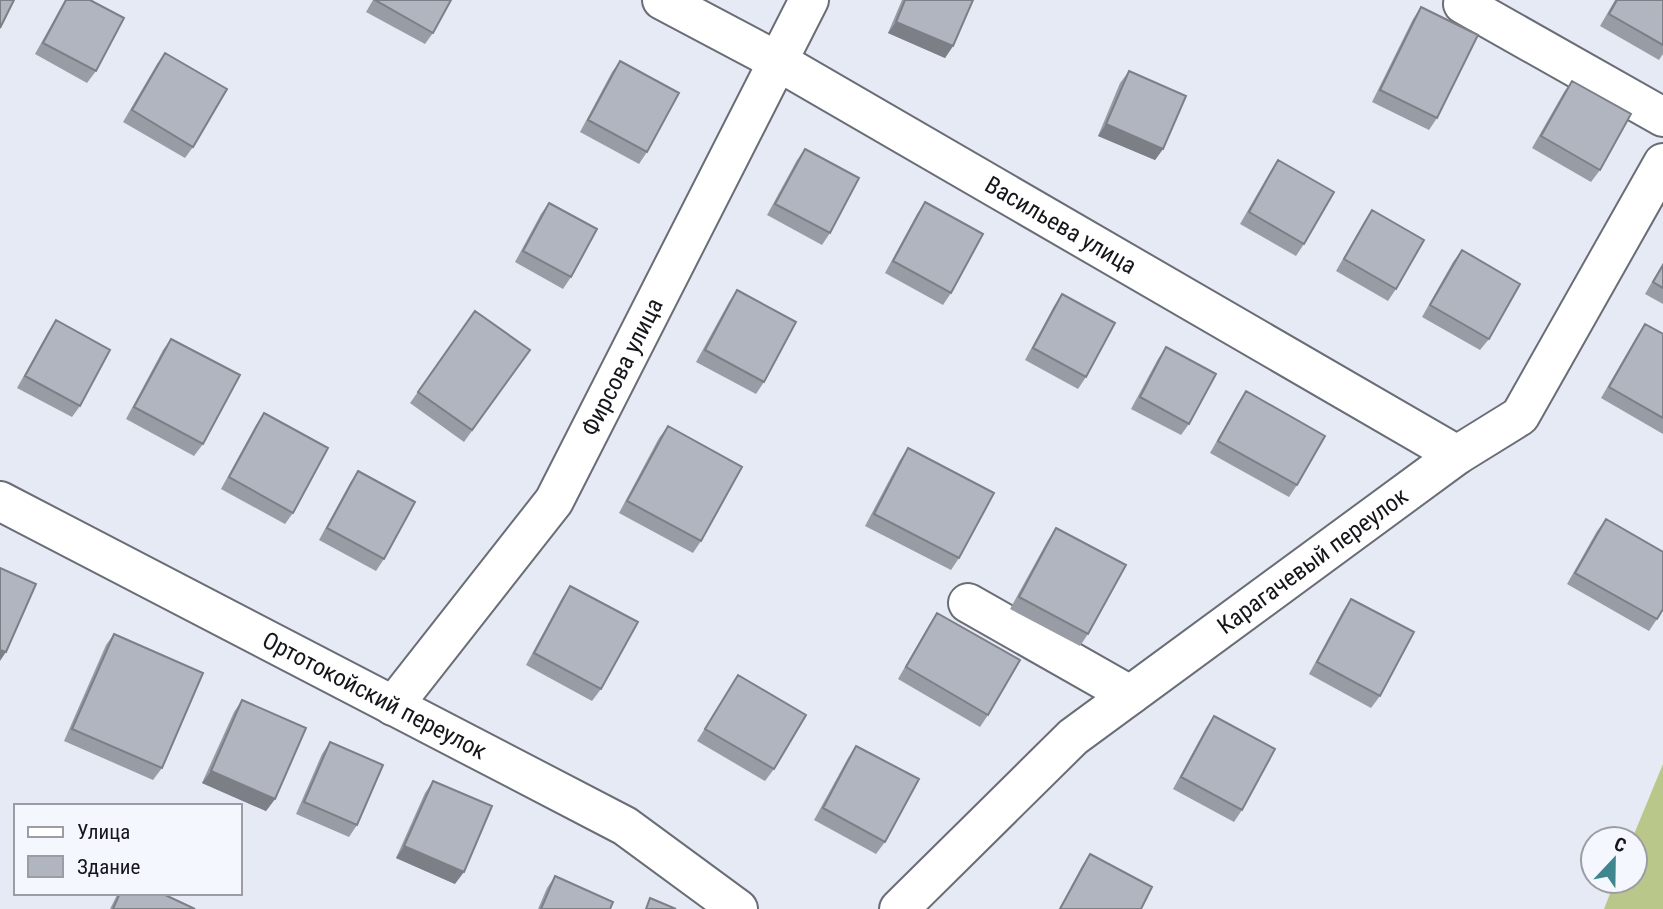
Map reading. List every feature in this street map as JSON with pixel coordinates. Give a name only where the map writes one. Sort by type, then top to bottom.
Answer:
[{"type":"street","name":"Васильева улица","points":[[662,0],[779,62],[1457,455]]},
{"type":"street","name":"Фирсова улица","points":[[393,706],[555,501],[809,0]]},
{"type":"street","points":[[1463,4],[1663,117]]},
{"type":"street","name":"Карагачевый переулок","points":[[899,909],[1073,737],[1457,455],[1520,416],[1663,163]]},
{"type":"street","name":"Ортотокойский переулок","points":[[0,501],[625,825],[738,909]]},
{"type":"street","points":[[968,603],[1130,695]]},
{"type":"green space","points":[[1663,764],[1663,909],[1604,909],[1610,895],[1649,895],[1649,825],[1638,825]]},
{"type":"building","points":[[0,0],[14,0],[0,28]]},
{"type":"building","points":[[66,0],[90,0],[124,18],[96,71],[43,43]]},
{"type":"building","points":[[375,0],[451,0],[433,33]]},
{"type":"building","points":[[905,0],[973,0],[953,46],[896,22]]},
{"type":"building","points":[[1617,0],[1663,0],[1663,45],[1609,14]]},
{"type":"building","points":[[1421,7],[1478,35],[1437,118],[1380,90]]},
{"type":"building","points":[[165,53],[227,89],[193,147],[132,110]]},
{"type":"building","points":[[620,61],[679,93],[647,152],[588,120]]},
{"type":"building","points":[[1129,71],[1186,96],[1163,149],[1106,124]]},
{"type":"building","points":[[1572,81],[1631,114],[1600,170],[1541,136]]},
{"type":"building","points":[[805,149],[859,178],[830,233],[775,204]]},
{"type":"building","points":[[1278,160],[1334,192],[1304,244],[1249,212]]},
{"type":"building","points":[[925,202],[983,234],[951,293],[893,261]]},
{"type":"building","points":[[549,203],[597,229],[571,277],[523,251]]},
{"type":"building","points":[[1372,210],[1424,240],[1396,289],[1344,259]]},
{"type":"building","points":[[1462,250],[1520,284],[1489,339],[1430,305]]},
{"type":"building","points":[[1663,265],[1663,288],[1653,282]]},
{"type":"building","points":[[737,290],[796,322],[764,382],[705,350]]},
{"type":"building","points":[[1062,294],[1115,323],[1086,377],[1033,348]]},
{"type":"building","points":[[475,311],[530,350],[472,430],[418,392]]},
{"type":"building","points":[[56,320],[110,350],[80,406],[25,376]]},
{"type":"building","points":[[1645,324],[1663,334],[1663,418],[1609,387]]},
{"type":"building","points":[[171,339],[240,375],[203,444],[134,407]]},
{"type":"building","points":[[1166,347],[1216,374],[1189,424],[1140,397]]},
{"type":"building","points":[[1246,391],[1325,436],[1297,485],[1218,441]]},
{"type":"building","points":[[264,413],[328,448],[293,513],[229,477]]},
{"type":"building","points":[[668,426],[742,467],[701,541],[627,501]]},
{"type":"building","points":[[908,448],[994,493],[959,558],[874,514]]},
{"type":"building","points":[[358,471],[415,502],[384,559],[327,528]]},
{"type":"building","points":[[1606,519],[1663,552],[1663,609],[1657,619],[1575,573]]},
{"type":"building","points":[[1056,528],[1126,565],[1088,634],[1019,597]]},
{"type":"building","points":[[0,568],[36,584],[6,652],[0,650]]},
{"type":"building","points":[[570,586],[638,622],[601,689],[534,653]]},
{"type":"building","points":[[1351,599],[1414,632],[1380,696],[1317,662]]},
{"type":"building","points":[[937,613],[1020,660],[988,715],[906,667]]},
{"type":"building","points":[[114,634],[203,673],[162,768],[72,729]]},
{"type":"building","points":[[738,675],[806,715],[774,769],[705,729]]},
{"type":"building","points":[[242,700],[306,728],[275,799],[211,771]]},
{"type":"building","points":[[1214,716],[1275,749],[1242,810],[1181,777]]},
{"type":"building","points":[[330,742],[383,765],[357,825],[304,802]]},
{"type":"building","points":[[856,746],[919,779],[885,842],[823,808]]},
{"type":"building","points":[[433,781],[492,806],[464,872],[404,846]]},
{"type":"building","points":[[1090,854],[1152,887],[1141,909],[1060,909]]},
{"type":"building","points":[[555,876],[613,902],[610,909],[541,909]]},
{"type":"building","points":[[119,895],[165,895],[195,909],[113,909]]},
{"type":"building","points":[[650,898],[676,909],[646,909]]}]
